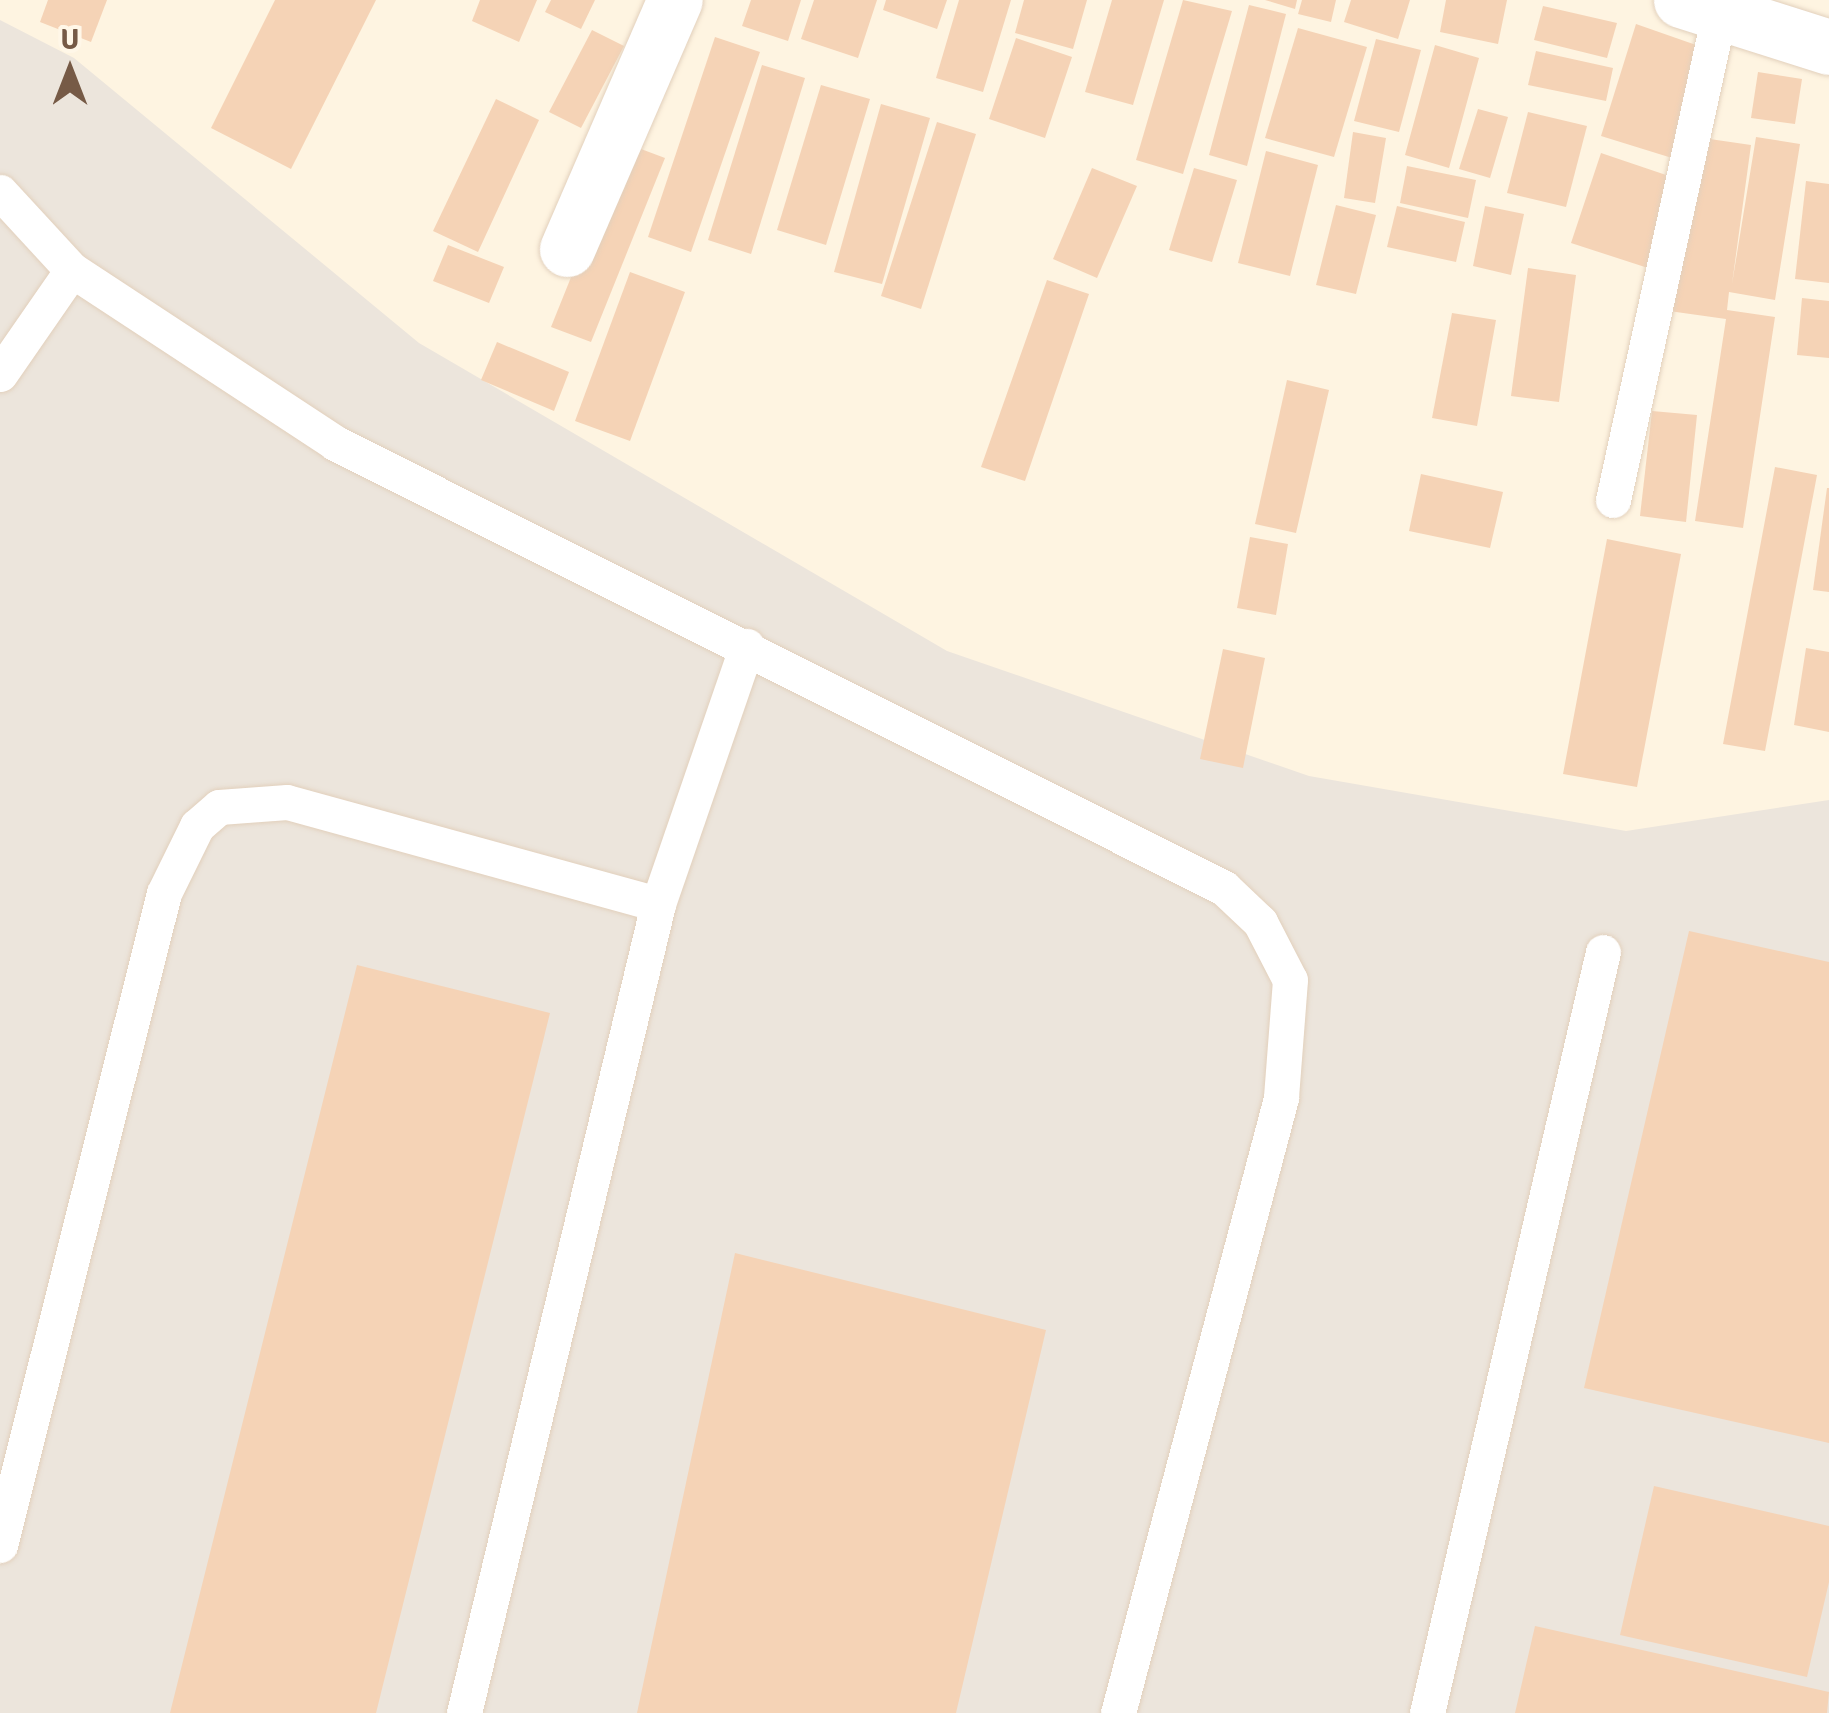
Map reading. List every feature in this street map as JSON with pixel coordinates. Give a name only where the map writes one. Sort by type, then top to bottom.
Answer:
[{"type":"street","points":[[567,249],[676,0]]},
{"type":"street","points":[[1700,6],[1829,47]]},
{"type":"lane","points":[[1614,500],[1700,6]]},
{"type":"lane","points":[[0,192],[72,270],[335,443],[1224,888],[1260,922],[1290,980],[1281,1098],[1118,1713]]},
{"type":"lane","points":[[0,374],[72,270]]},
{"type":"lane","points":[[464,1713],[658,904],[747,646]]},
{"type":"lane","points":[[0,1546],[164,893],[197,826],[219,807],[287,802],[658,904]]},
{"type":"lane","points":[[1427,1713],[1603,952]]},
{"type":"shaded area","points":[[0,20],[74,58],[419,343],[947,651],[1309,776],[1626,831],[1829,800],[1829,1713],[0,1713]]},
{"type":"building","points":[[48,0],[107,0],[91,42],[40,22]]},
{"type":"building","points":[[275,0],[376,0],[291,169],[211,128]]},
{"type":"building","points":[[480,0],[537,0],[519,42],[472,21]]},
{"type":"building","points":[[551,0],[595,0],[581,29],[545,12]]},
{"type":"building","points":[[751,0],[801,0],[788,41],[742,26]]},
{"type":"building","points":[[814,0],[877,0],[858,58],[801,39]]},
{"type":"building","points":[[886,0],[947,0],[937,29],[883,10]]},
{"type":"building","points":[[959,0],[1011,0],[983,92],[936,78]]},
{"type":"building","points":[[1024,0],[1087,0],[1073,49],[1015,33]]},
{"type":"building","points":[[1112,0],[1164,0],[1133,105],[1085,92]]},
{"type":"building","points":[[1183,0],[1232,11],[1183,174],[1136,160]]},
{"type":"building","points":[[1265,0],[1297,0],[1295,9]]},
{"type":"building","points":[[1302,0],[1336,0],[1331,22],[1298,14]]},
{"type":"building","points":[[1351,0],[1410,0],[1398,39],[1344,22]]},
{"type":"building","points":[[1446,0],[1507,0],[1498,44],[1440,32]]},
{"type":"building","points":[[1249,5],[1286,14],[1247,166],[1209,155]]},
{"type":"building","points":[[1543,6],[1617,23],[1607,58],[1534,40]]},
{"type":"building","points":[[1636,24],[1696,45],[1672,158],[1601,136]]},
{"type":"building","points":[[1298,28],[1367,47],[1334,157],[1265,138]]},
{"type":"building","points":[[592,30],[624,46],[581,128],[549,112]]},
{"type":"building","points":[[715,37],[760,52],[691,252],[648,237]]},
{"type":"building","points":[[1016,38],[1072,57],[1045,138],[989,119]]},
{"type":"building","points":[[1376,39],[1421,50],[1399,132],[1354,121]]},
{"type":"building","points":[[1435,45],[1479,58],[1449,168],[1405,155]]},
{"type":"building","points":[[1536,51],[1613,68],[1606,101],[1528,85]]},
{"type":"building","points":[[762,65],[805,78],[751,254],[708,240]]},
{"type":"building","points":[[1758,72],[1802,79],[1795,124],[1751,118]]},
{"type":"building","points":[[821,85],[870,99],[826,245],[777,230]]},
{"type":"building","points":[[496,99],[539,120],[478,252],[433,231]]},
{"type":"building","points":[[881,104],[930,118],[882,284],[834,272]]},
{"type":"building","points":[[1478,109],[1508,117],[1490,178],[1459,169]]},
{"type":"building","points":[[1528,112],[1587,126],[1566,207],[1507,193]]},
{"type":"building","points":[[937,122],[976,134],[921,309],[881,296]]},
{"type":"building","points":[[1353,132],[1386,138],[1375,203],[1344,198]]},
{"type":"building","points":[[1696,137],[1751,145],[1732,284],[1756,137],[1800,144],[1775,300],[1729,292],[1727,310],[1775,317],[1743,528],[1695,521],[1726,319],[1669,311]]},
{"type":"building","points":[[625,143],[665,158],[591,342],[551,327]]},
{"type":"building","points":[[1266,151],[1318,165],[1290,276],[1238,263]]},
{"type":"building","points":[[1601,153],[1669,176],[1648,268],[1571,243]]},
{"type":"building","points":[[1407,166],[1476,180],[1468,218],[1400,203]]},
{"type":"building","points":[[1092,168],[1137,186],[1097,278],[1053,259]]},
{"type":"building","points":[[1194,168],[1237,180],[1212,262],[1169,250]]},
{"type":"building","points":[[1806,181],[1829,184],[1829,283],[1795,279]]},
{"type":"building","points":[[1336,205],[1376,215],[1356,294],[1316,285]]},
{"type":"building","points":[[1397,206],[1465,222],[1456,262],[1387,247]]},
{"type":"building","points":[[1485,206],[1524,214],[1511,275],[1473,266]]},
{"type":"building","points":[[448,245],[504,267],[489,303],[433,281]]},
{"type":"building","points":[[1528,268],[1576,275],[1559,402],[1511,396]]},
{"type":"building","points":[[630,272],[685,292],[630,441],[575,421]]},
{"type":"building","points":[[1047,280],[1089,294],[1025,481],[981,467]]},
{"type":"building","points":[[1802,298],[1829,301],[1829,358],[1797,355]]},
{"type":"building","points":[[1452,313],[1496,320],[1477,426],[1432,418]]},
{"type":"building","points":[[497,342],[569,372],[554,411],[481,380]]},
{"type":"building","points":[[1287,380],[1329,390],[1296,533],[1255,524]]},
{"type":"building","points":[[1652,411],[1697,415],[1686,522],[1640,516]]},
{"type":"building","points":[[1775,467],[1817,475],[1765,751],[1723,744]]},
{"type":"building","points":[[1421,474],[1503,492],[1490,548],[1409,531]]},
{"type":"building","points":[[1829,488],[1829,592],[1813,590]]},
{"type":"building","points":[[1250,537],[1288,544],[1276,615],[1237,608]]},
{"type":"building","points":[[1607,539],[1681,554],[1637,787],[1563,774]]},
{"type":"building","points":[[1806,648],[1829,652],[1829,732],[1794,725]]},
{"type":"building","points":[[1223,649],[1265,658],[1243,768],[1200,759]]},
{"type":"building","points":[[1689,931],[1829,962],[1829,1443],[1584,1388]]},
{"type":"building","points":[[357,965],[550,1013],[376,1713],[170,1713]]},
{"type":"building","points":[[735,1253],[1046,1330],[956,1713],[637,1713]]},
{"type":"building","points":[[1654,1486],[1829,1526],[1829,1582],[1807,1677],[1620,1635]]},
{"type":"building","points":[[1535,1626],[1829,1692],[1827,1713],[1515,1713]]}]
